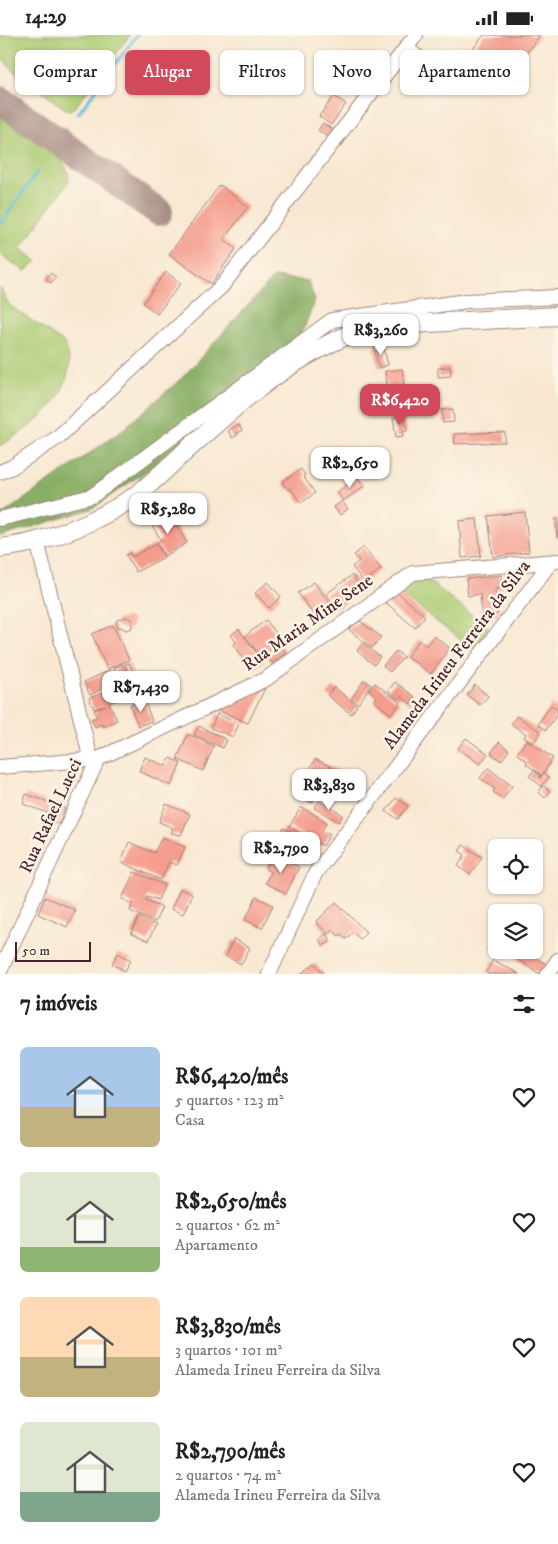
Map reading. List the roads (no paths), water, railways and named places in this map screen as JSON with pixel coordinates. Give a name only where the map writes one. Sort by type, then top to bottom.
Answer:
[{"type":"main road","points":[[0,548],[37,541],[103,515],[140,492],[250,394],[276,374],[358,330],[375,327],[558,316]]},
{"type":"street","points":[[0,472],[12,467],[57,438],[222,286],[416,35]]},
{"type":"street","points":[[0,519],[92,496],[332,320],[467,301],[558,297]]},
{"type":"street","points":[[37,541],[94,759]]},
{"type":"street","name":"Rua Maria Mine Sene","points":[[0,767],[94,759],[266,679],[413,573],[555,562]]},
{"type":"street","name":"Alameda Irineu Ferreira da Silva","points":[[269,974],[316,872],[555,562]]},
{"type":"street","name":"Rua Rafael Lucci","points":[[0,971],[94,759]]},
{"type":"street","points":[[548,974],[558,960]]},
{"type":"waterway","points":[[78,114],[137,35]]},
{"type":"waterway","points":[[0,225],[37,172]]}]
